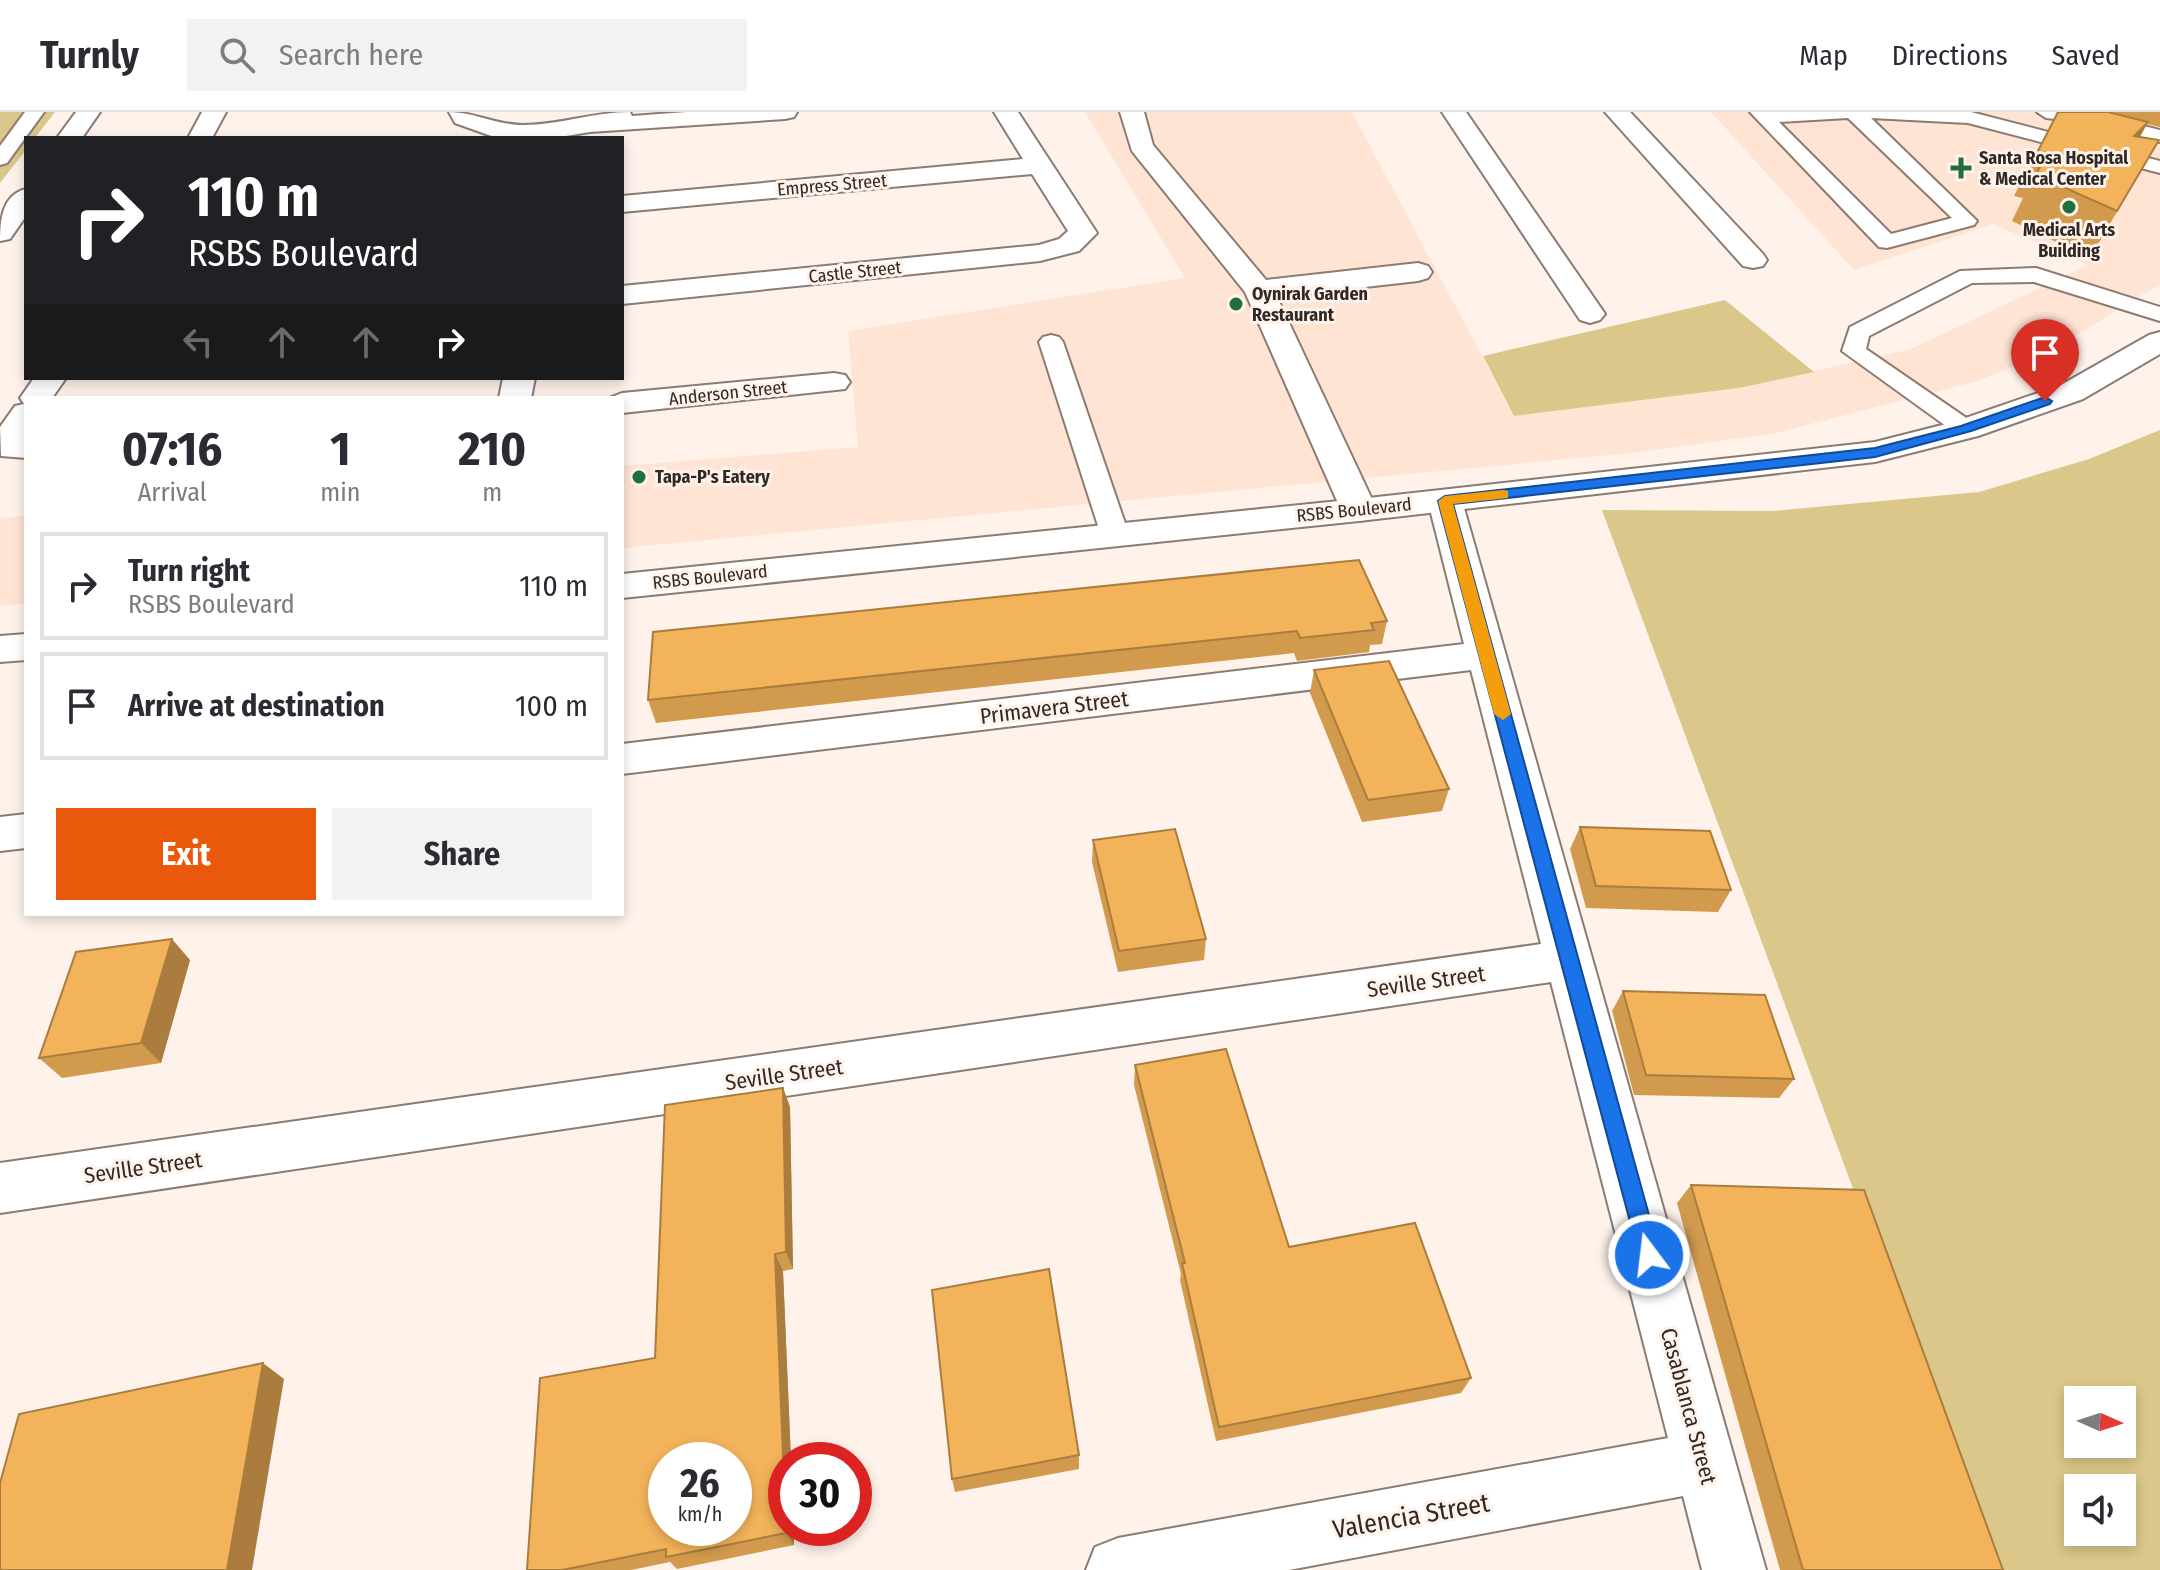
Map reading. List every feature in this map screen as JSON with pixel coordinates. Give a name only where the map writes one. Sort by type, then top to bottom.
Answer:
[{"type":"street","points":[[70,136],[88,112]]},
{"type":"street","points":[[201,136],[214,112]]},
{"type":"street","points":[[461,112],[464,118],[497,131]]},
{"type":"street","points":[[462,136],[497,131],[561,134],[634,112]]},
{"type":"street","points":[[595,126],[785,112]]},
{"type":"street","points":[[1006,112],[1042,165]]},
{"type":"street","points":[[1132,112],[1141,146],[1259,290],[1359,510]]},
{"type":"street","points":[[1454,112],[1590,314]]},
{"type":"street","points":[[1617,112],[1753,260]]},
{"type":"street","name":"Empress Street","points":[[624,204],[1042,165]]},
{"type":"street","name":"Castle Street","points":[[624,295],[1040,253],[1069,245],[1083,233],[1042,165]]},
{"type":"street","points":[[0,233],[24,200]]},
{"type":"street","points":[[1259,290],[1418,272]]},
{"type":"street","name":"RSBS Boulevard","points":[[624,586],[1445,501],[1875,452],[1966,429],[2072,392],[2160,341]]},
{"type":"street","name":"Anderson Street","points":[[624,403],[834,382]]},
{"type":"street","points":[[24,416],[7,441],[13,449],[24,448]]},
{"type":"street","name":"Casablanca Street","points":[[1445,501],[1734,1570]]},
{"type":"street","points":[[0,649],[24,647]]},
{"type":"street","name":"Primavera Street","points":[[624,759],[1487,655]]},
{"type":"street","points":[[0,834],[24,831]]},
{"type":"street","name":"Seville Street","points":[[0,1188],[1569,960]]},
{"type":"street","name":"Valencia Street","points":[[1118,1570],[1705,1462]]},
{"type":"lane","points":[[0,159],[35,112]]},
{"type":"lane","points":[[1762,115],[1887,242],[1967,221],[1853,112]]},
{"type":"lane","points":[[1762,115],[1853,112],[1970,114],[2160,167]]},
{"type":"lane","points":[[2046,112],[2081,116],[2160,136]]},
{"type":"lane","points":[[1966,429],[1854,351],[1858,332],[1968,276],[2036,275],[2160,314]]},
{"type":"lane","points":[[1051,342],[1115,535]]},
{"type":"shaded area","points":[[0,112],[55,112],[37,136],[24,136],[24,153],[0,183]]},
{"type":"shaded area","points":[[1085,112],[1352,112],[1514,416],[1739,388],[1911,349],[2088,265],[1993,224],[1854,270],[1711,112],[2160,112],[2160,284],[2044,355],[1974,382],[1771,434],[1631,453],[624,548],[624,466],[858,447],[848,331],[1185,278]]},
{"type":"shaded area","points":[[1725,300],[1814,372],[1739,388],[1514,416],[1483,356]]},
{"type":"shaded area","points":[[2160,430],[2160,1570],[1994,1570],[1602,510],[1773,511],[1979,492],[2089,459]]},
{"type":"shaded area","points":[[24,516],[24,604],[0,606],[0,518]]},
{"type":"building","points":[[2058,112],[2108,112],[2148,122],[2134,136],[2159,140],[2117,211],[2036,175],[2047,153],[2038,151]]},
{"type":"building","points":[[1359,560],[1387,621],[1371,623],[1374,630],[1300,638],[1297,631],[648,700],[653,632]]},
{"type":"building","points":[[1389,661],[1449,789],[1368,800],[1314,670]]},
{"type":"building","points":[[1580,827],[1710,831],[1731,890],[1596,886]]},
{"type":"building","points":[[1175,829],[1206,939],[1119,951],[1093,840]]},
{"type":"building","points":[[172,939],[141,1043],[39,1058],[76,952]]},
{"type":"building","points":[[1623,991],[1765,995],[1794,1079],[1646,1075]]},
{"type":"building","points":[[1226,1049],[1289,1247],[1415,1223],[1471,1378],[1219,1427],[1182,1263],[1185,1263],[1135,1065]]},
{"type":"building","points":[[783,1088],[786,1252],[775,1254],[782,1442],[768,1442],[768,1537],[752,1540],[752,1442],[648,1442],[648,1546],[721,1546],[666,1557],[666,1549],[562,1570],[527,1570],[540,1378],[655,1358],[665,1105]]},
{"type":"building","points":[[1691,1185],[1864,1190],[2003,1570],[1803,1570]]},
{"type":"building","points":[[1049,1269],[1079,1455],[952,1479],[932,1290]]},
{"type":"building","points":[[263,1363],[227,1570],[0,1570],[0,1483],[19,1414]]},
{"type":"slow traffic","points":[[1503,494],[1445,501],[1503,714]]},
{"type":"place","name":"Santa Rosa Hospital & Medical Center","points":[[1961,168]]},
{"type":"place","name":"Medical Arts Building","points":[[2069,207]]},
{"type":"place","name":"Oynirak Garden Restaurant","points":[[1236,304]]},
{"type":"place","name":"Tapa-P's Eatery","points":[[639,477]]},
{"type":"route","points":[[1649,1255],[1445,501],[1875,452],[1966,429],[2045,401]]}]
